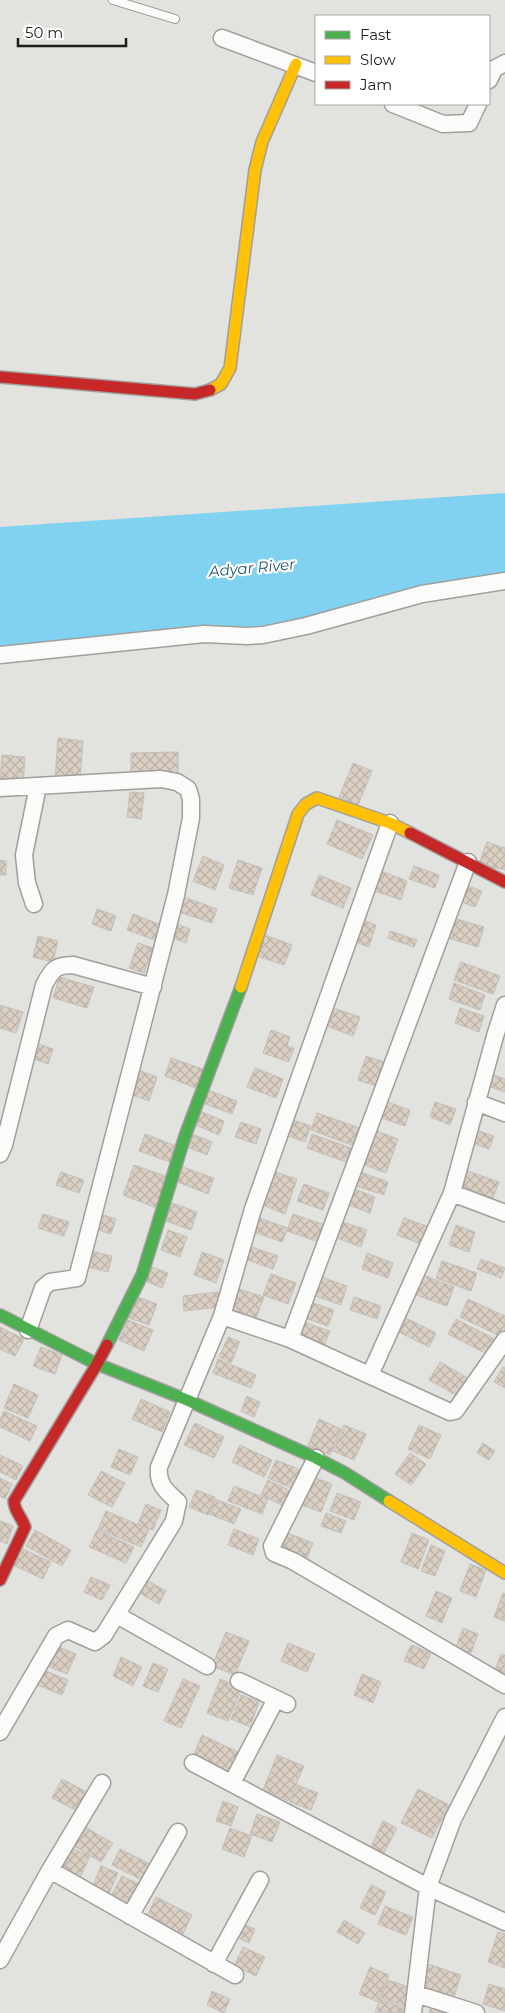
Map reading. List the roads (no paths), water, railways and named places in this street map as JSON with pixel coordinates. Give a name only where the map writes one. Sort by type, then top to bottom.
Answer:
[{"type":"street","points":[[222,38],[315,73]]},
{"type":"street","points":[[490,78],[494,69],[505,63]]},
{"type":"street","points":[[0,377],[195,394],[212,391],[225,380],[230,368],[255,170],[262,142],[296,64]]},
{"type":"street","points":[[396,105],[443,124],[469,123],[478,105]]},
{"type":"street","points":[[0,655],[204,634],[263,635],[306,626],[422,594],[505,581]]},
{"type":"street","points":[[0,788],[161,779],[177,782],[188,789],[191,799],[191,818],[176,895],[77,1278],[50,1282],[43,1288],[28,1330]]},
{"type":"street","points":[[34,904],[27,883],[24,855],[38,786]]},
{"type":"street","points":[[0,1580],[25,1527],[23,1519],[14,1508],[14,1501],[97,1364],[142,1274],[185,1136],[236,1001],[301,810],[309,800],[317,798],[390,823],[505,882]]},
{"type":"street","points":[[0,1732],[56,1636],[68,1630],[95,1642],[104,1635],[174,1521],[178,1502],[163,1488],[158,1476],[159,1467],[222,1316],[252,1209],[390,823]]},
{"type":"street","points":[[290,1339],[468,862]]},
{"type":"street","points":[[0,1154],[4,1145],[44,985],[51,971],[61,965],[73,965],[153,987]]},
{"type":"street","points":[[370,1375],[429,1248],[452,1193],[476,1102],[502,1023],[505,1006]]},
{"type":"street","points":[[476,1102],[505,1112]]},
{"type":"street","points":[[452,1193],[505,1213]]},
{"type":"street","points":[[0,1315],[97,1364],[187,1400],[346,1473],[505,1572]]},
{"type":"street","points":[[222,1316],[290,1339],[450,1412],[455,1411],[505,1340]]},
{"type":"street","points":[[316,1458],[280,1527],[272,1546],[274,1553],[293,1561],[505,1685]]},
{"type":"street","points":[[117,1615],[207,1666]]},
{"type":"street","points":[[232,1783],[282,1702],[238,1682]]},
{"type":"street","points":[[413,2013],[428,1887],[453,1819],[505,1717]]},
{"type":"street","points":[[193,1763],[428,1887],[505,1922]]},
{"type":"street","points":[[2,1954],[102,1783]]},
{"type":"street","points":[[130,1916],[178,1832]]},
{"type":"street","points":[[50,1870],[235,1976]]},
{"type":"street","points":[[214,1964],[260,1880]]},
{"type":"street","points":[[416,1994],[476,2013]]},
{"type":"lane","points":[[113,0],[175,19]]},
{"type":"water","name":"Adyar River","points":[[505,493],[505,581],[213,641],[0,656],[0,527]]}]
